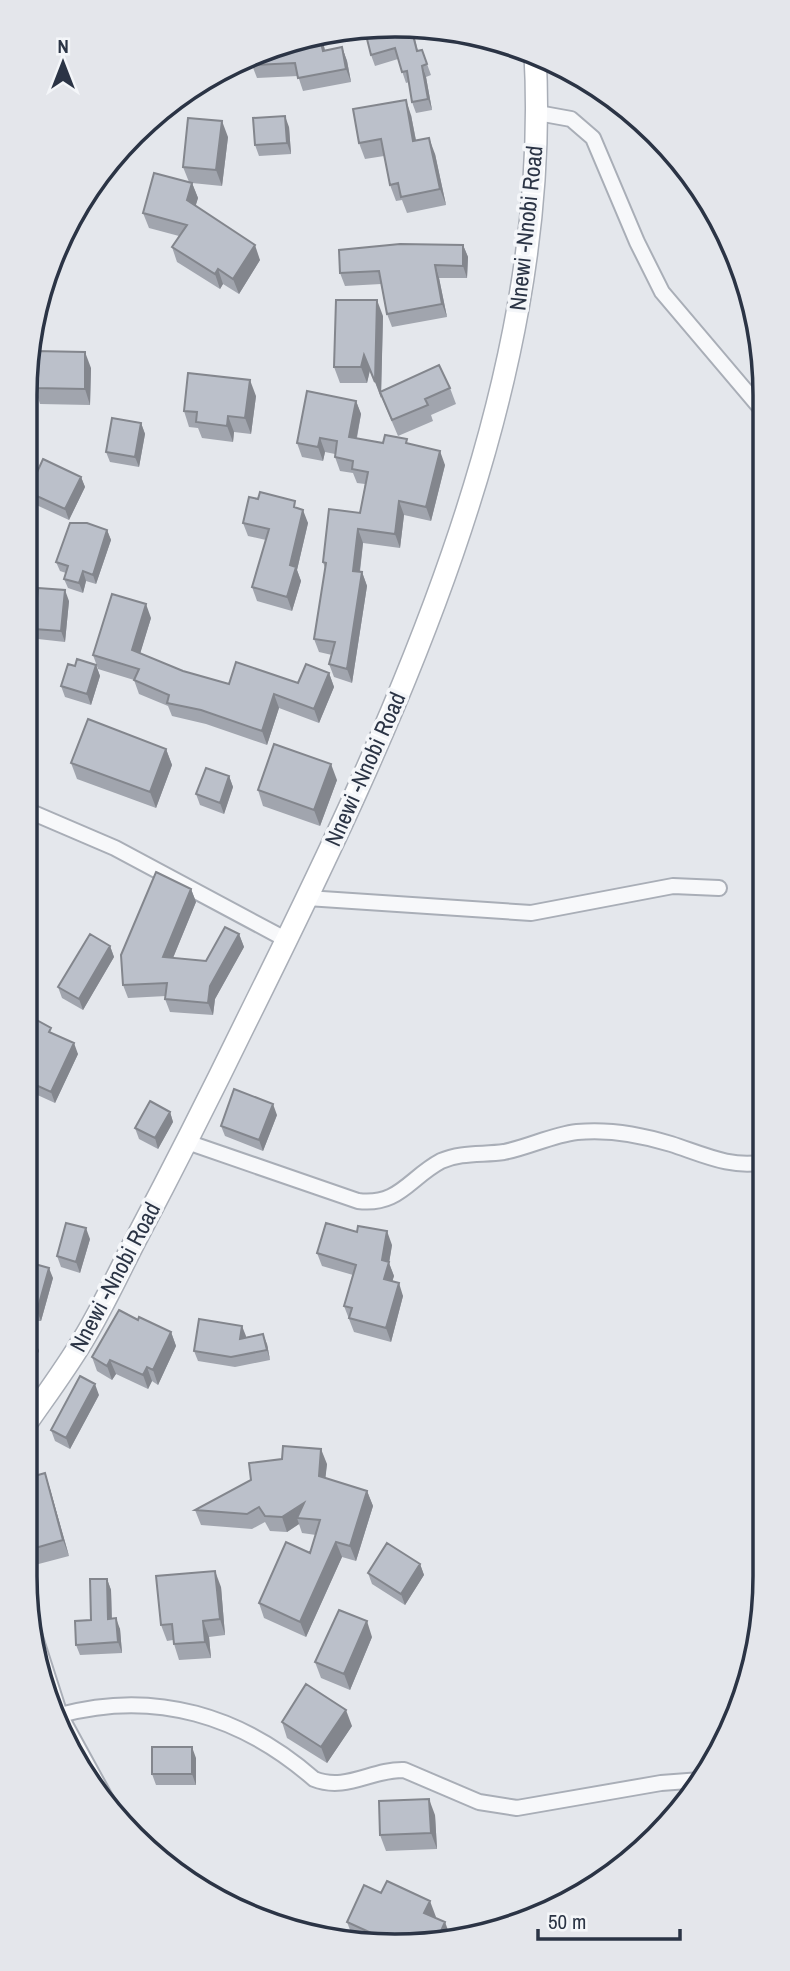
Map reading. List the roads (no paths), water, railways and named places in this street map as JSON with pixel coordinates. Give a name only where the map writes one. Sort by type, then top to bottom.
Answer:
[{"type":"main road","name":"Nnewi -Nnobi Road","points":[[37,1408],[83,1340],[187,1142],[287,940],[400,694],[445,577],[510,353],[529,224],[538,113],[536,66]]},
{"type":"street","points":[[538,113],[571,119],[593,138],[637,242],[662,292],[753,399]]},
{"type":"street","points":[[37,815],[115,848],[287,940]]},
{"type":"street","points":[[307,898],[530,913],[673,886],[719,888]]},
{"type":"street","points":[[187,1142],[358,1201],[376,1203],[400,1194],[442,1161],[462,1155],[503,1152],[577,1132],[606,1131],[741,1165],[753,1163]]},
{"type":"street","points":[[64,1714],[90,1707],[129,1705],[175,1709],[213,1717],[257,1735],[314,1779],[324,1783],[337,1785],[388,1770],[404,1770],[496,1806],[517,1808],[689,1780]]}]
